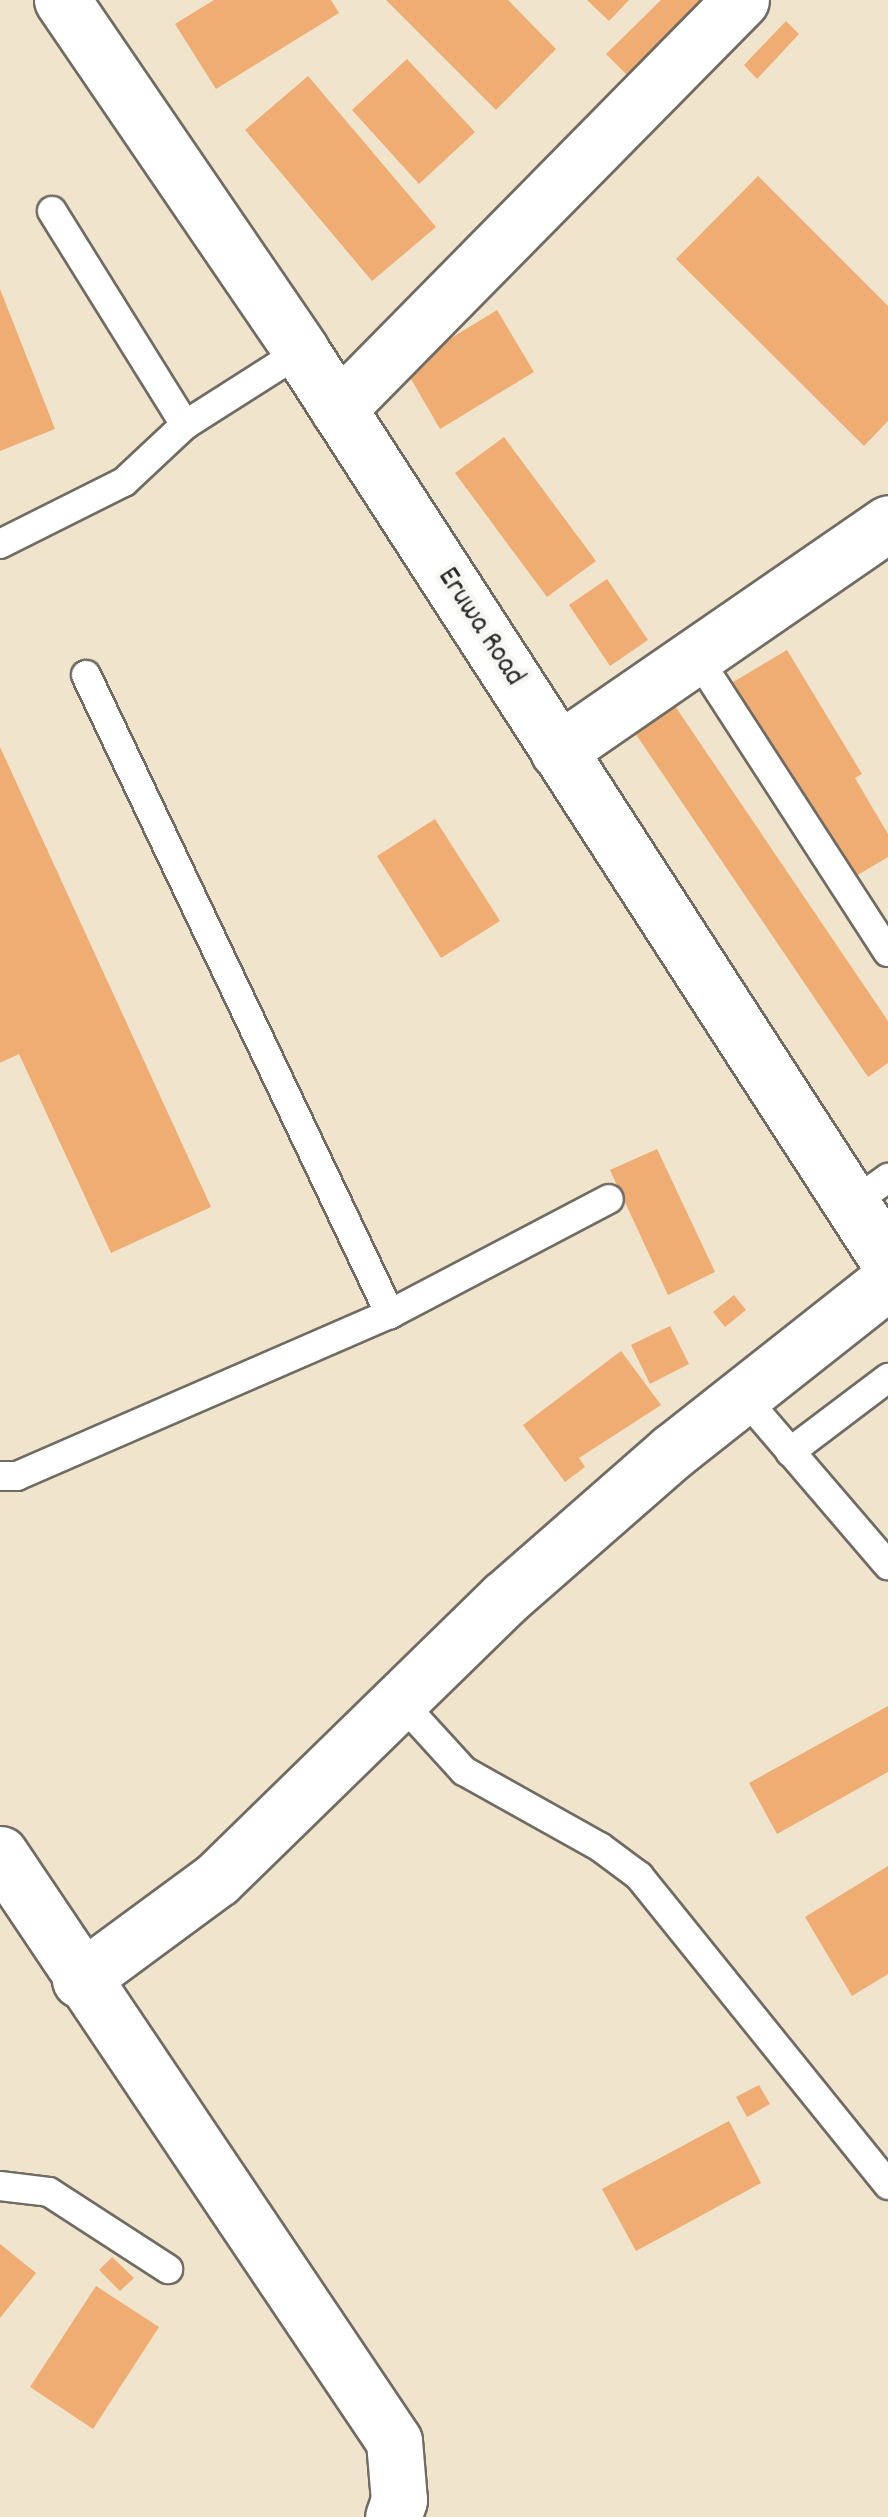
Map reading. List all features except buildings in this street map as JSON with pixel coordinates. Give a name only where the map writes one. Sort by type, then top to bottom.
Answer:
[{"type":"street","name":"Eruwa Road","points":[[62,0],[300,351],[558,750],[869,1191],[888,1260]]},
{"type":"street","points":[[338,409],[737,1]]},
{"type":"street","points":[[558,750],[888,522]]},
{"type":"street","points":[[80,1980],[217,1879],[519,1586],[743,1396],[888,1281]]},
{"type":"street","points":[[0,1854],[80,1980],[394,2441],[398,2500],[393,2517]]},
{"type":"lane","points":[[52,211],[184,425]]},
{"type":"lane","points":[[0,544],[124,482],[184,425],[300,351]]},
{"type":"lane","points":[[695,654],[888,952]]},
{"type":"lane","points":[[86,674],[390,1314]]},
{"type":"lane","points":[[0,1476],[17,1476],[390,1314],[608,1199]]},
{"type":"lane","points":[[790,1452],[888,1378]]},
{"type":"lane","points":[[743,1396],[888,1565]]},
{"type":"lane","points":[[400,1701],[464,1771],[639,1876],[888,2185]]},
{"type":"lane","points":[[0,2186],[49,2192],[168,2269]]}]
